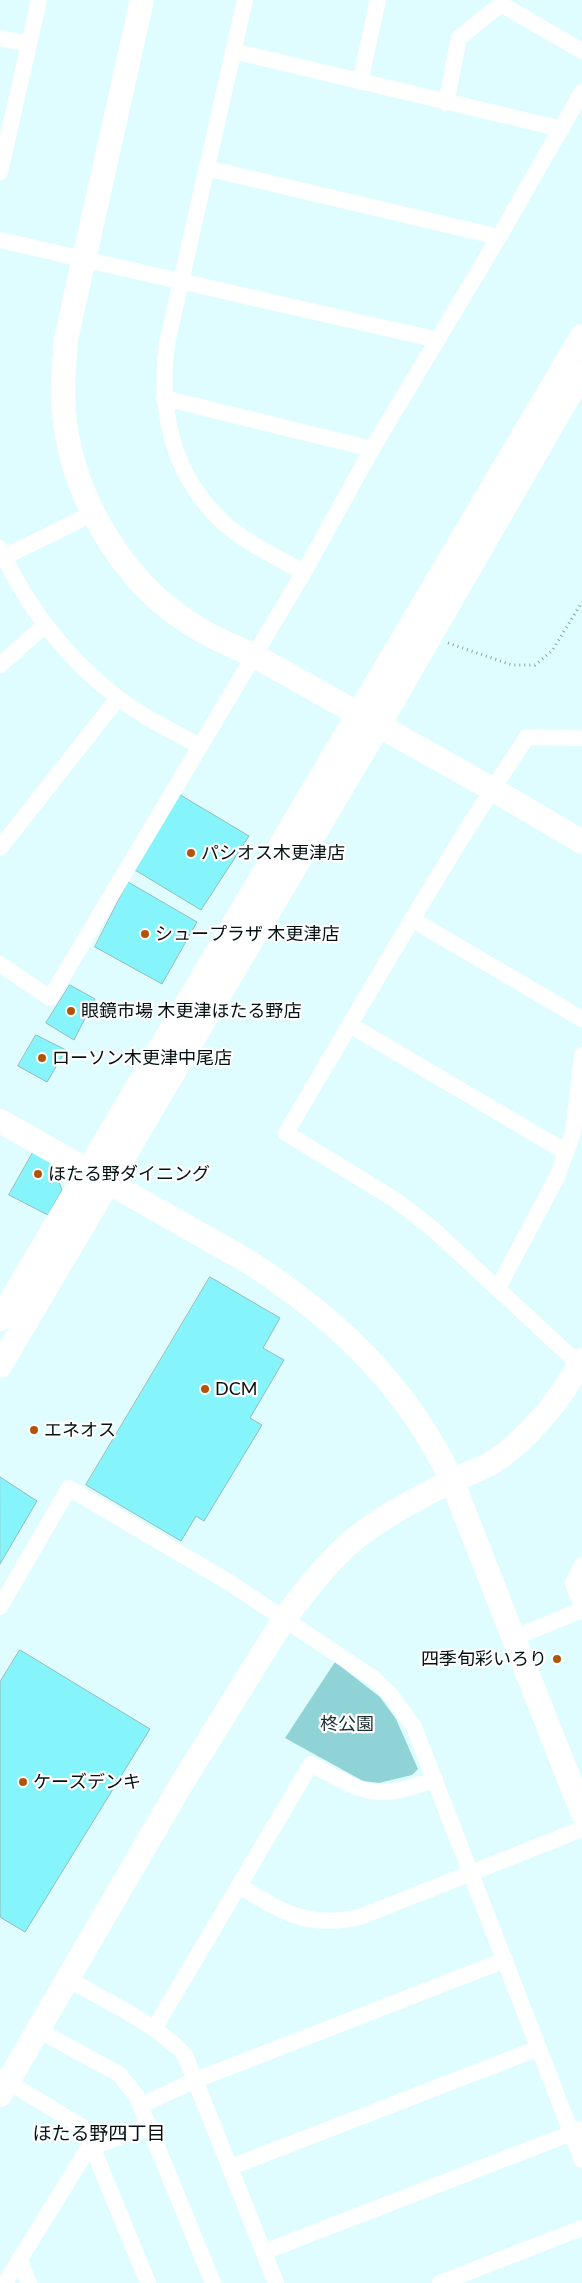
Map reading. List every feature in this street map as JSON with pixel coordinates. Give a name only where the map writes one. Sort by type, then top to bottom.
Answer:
[{"type":"street","points":[[0,172],[4,140],[39,0]]},
{"type":"street","points":[[142,0],[66,339],[62,381],[65,423],[76,468],[94,513],[116,552],[140,582],[193,625],[219,640],[253,655],[492,789],[582,842]]},
{"type":"street","points":[[245,0],[167,344],[164,368],[164,398],[168,426],[176,453],[187,478],[203,502],[224,523],[244,538],[304,572]]},
{"type":"street","points":[[360,82],[378,0]]},
{"type":"street","points":[[446,103],[459,38],[501,4],[582,50]]},
{"type":"street","points":[[0,38],[29,44]]},
{"type":"street","points":[[233,50],[446,103],[562,129]]},
{"type":"street","points":[[0,964],[50,998],[304,572],[372,449],[499,237],[582,92]]},
{"type":"street","points":[[206,168],[499,237]]},
{"type":"street","points":[[0,240],[438,340]]},
{"type":"street","points":[[0,1319],[582,336]]},
{"type":"street","points":[[0,1366],[378,725],[582,373]]},
{"type":"street","points":[[164,398],[372,449]]},
{"type":"street","points":[[94,513],[1,555],[45,625],[71,656],[118,698],[157,723],[200,746]]},
{"type":"street","points":[[0,665],[45,625]]},
{"type":"street","points":[[0,848],[118,698]]},
{"type":"street","points":[[148,2283],[92,2146],[81,2126],[4,2088],[179,1788],[284,1619],[327,1565],[348,1544],[373,1526],[452,1481],[489,1464],[513,1447],[534,1426],[581,1364],[433,1229],[397,1201],[286,1133],[412,920],[492,789],[527,737],[582,738]]},
{"type":"street","points":[[412,920],[582,1019]]},
{"type":"street","points":[[350,1025],[566,1152]]},
{"type":"street","points":[[498,1288],[557,1177],[573,1133],[582,1056]]},
{"type":"street","points":[[0,1121],[108,1184],[249,1262],[313,1307],[354,1342],[404,1400],[436,1449],[452,1481],[582,1812]]},
{"type":"street","points":[[0,1607],[69,1488],[230,1583],[373,1678],[390,1694],[414,1726],[539,2048],[577,2131],[582,2160]]},
{"type":"street","points":[[514,1638],[582,1608],[573,1583],[582,1565]]},
{"type":"street","points":[[154,2029],[311,1764],[348,1784],[368,1791],[385,1793],[400,1791],[435,1779]]},
{"type":"street","points":[[239,1886],[297,1918],[317,1921],[343,1921],[360,1917],[582,1829]]},
{"type":"street","points":[[141,2105],[196,2080],[505,1960]]},
{"type":"street","points":[[68,1979],[154,2029],[174,2044],[184,2055],[196,2080],[276,2283]]},
{"type":"street","points":[[38,2030],[119,2074],[129,2085],[141,2105],[213,2283]]},
{"type":"street","points":[[230,2167],[539,2048]]},
{"type":"street","points":[[5,2283],[92,2146],[149,2125]]},
{"type":"street","points":[[264,2252],[577,2131]]},
{"type":"street","points":[[440,2283],[582,2228]]},
{"type":"street","points":[[20,2259],[29,2283]]},
{"type":"path","points":[[429,636],[512,665],[534,665],[552,651],[582,602]]},
{"type":"green space","name":"柊公園","points":[[335,1662],[380,1697],[396,1719],[418,1769],[412,1775],[379,1783],[363,1781],[285,1738]]},
{"type":"building","name":"パシオス木更津店","points":[[177,793],[249,836],[201,910],[135,870]]},
{"type":"building","name":"シュープラザ 木更津店","points":[[128,882],[197,922],[162,984],[95,947]]},
{"type":"building","name":"眼鏡市場 木更津ほたる野店","points":[[70,985],[95,999],[74,1040],[46,1023]]},
{"type":"building","name":"ローソン木更津中尾店","points":[[36,1035],[66,1050],[47,1082],[18,1066]]},
{"type":"building","name":"ほたる野ダイニング","points":[[35,1149],[50,1158],[62,1190],[48,1215],[9,1195]]},
{"type":"building","name":"DCM","points":[[210,1277],[280,1318],[263,1348],[284,1360],[250,1418],[262,1425],[204,1521],[196,1516],[181,1541],[86,1485]]},
{"type":"building","points":[[0,1477],[37,1501],[0,1564]]},
{"type":"building","points":[[20,1650],[150,1729],[25,1932],[0,1917],[0,1682]]},
{"type":"place","name":"パシオス木更津店","points":[[191,853]]},
{"type":"place","name":"シュープラザ 木更津店","points":[[145,934]]},
{"type":"place","name":"眼鏡市場 木更津ほたる野店","points":[[71,1011]]},
{"type":"place","name":"ローソン木更津中尾店","points":[[42,1058]]},
{"type":"place","name":"ほたる野ダイニング","points":[[38,1174]]},
{"type":"place","name":"DCM","points":[[205,1389]]},
{"type":"place","name":"エネオス","points":[[34,1430]]},
{"type":"place","name":"四季旬彩いろり","points":[[557,1659]]},
{"type":"place","name":"ケーズデンキ","points":[[23,1782]]},
{"type":"district","name":"ほたる野四丁目","points":[[99,2134]]}]
